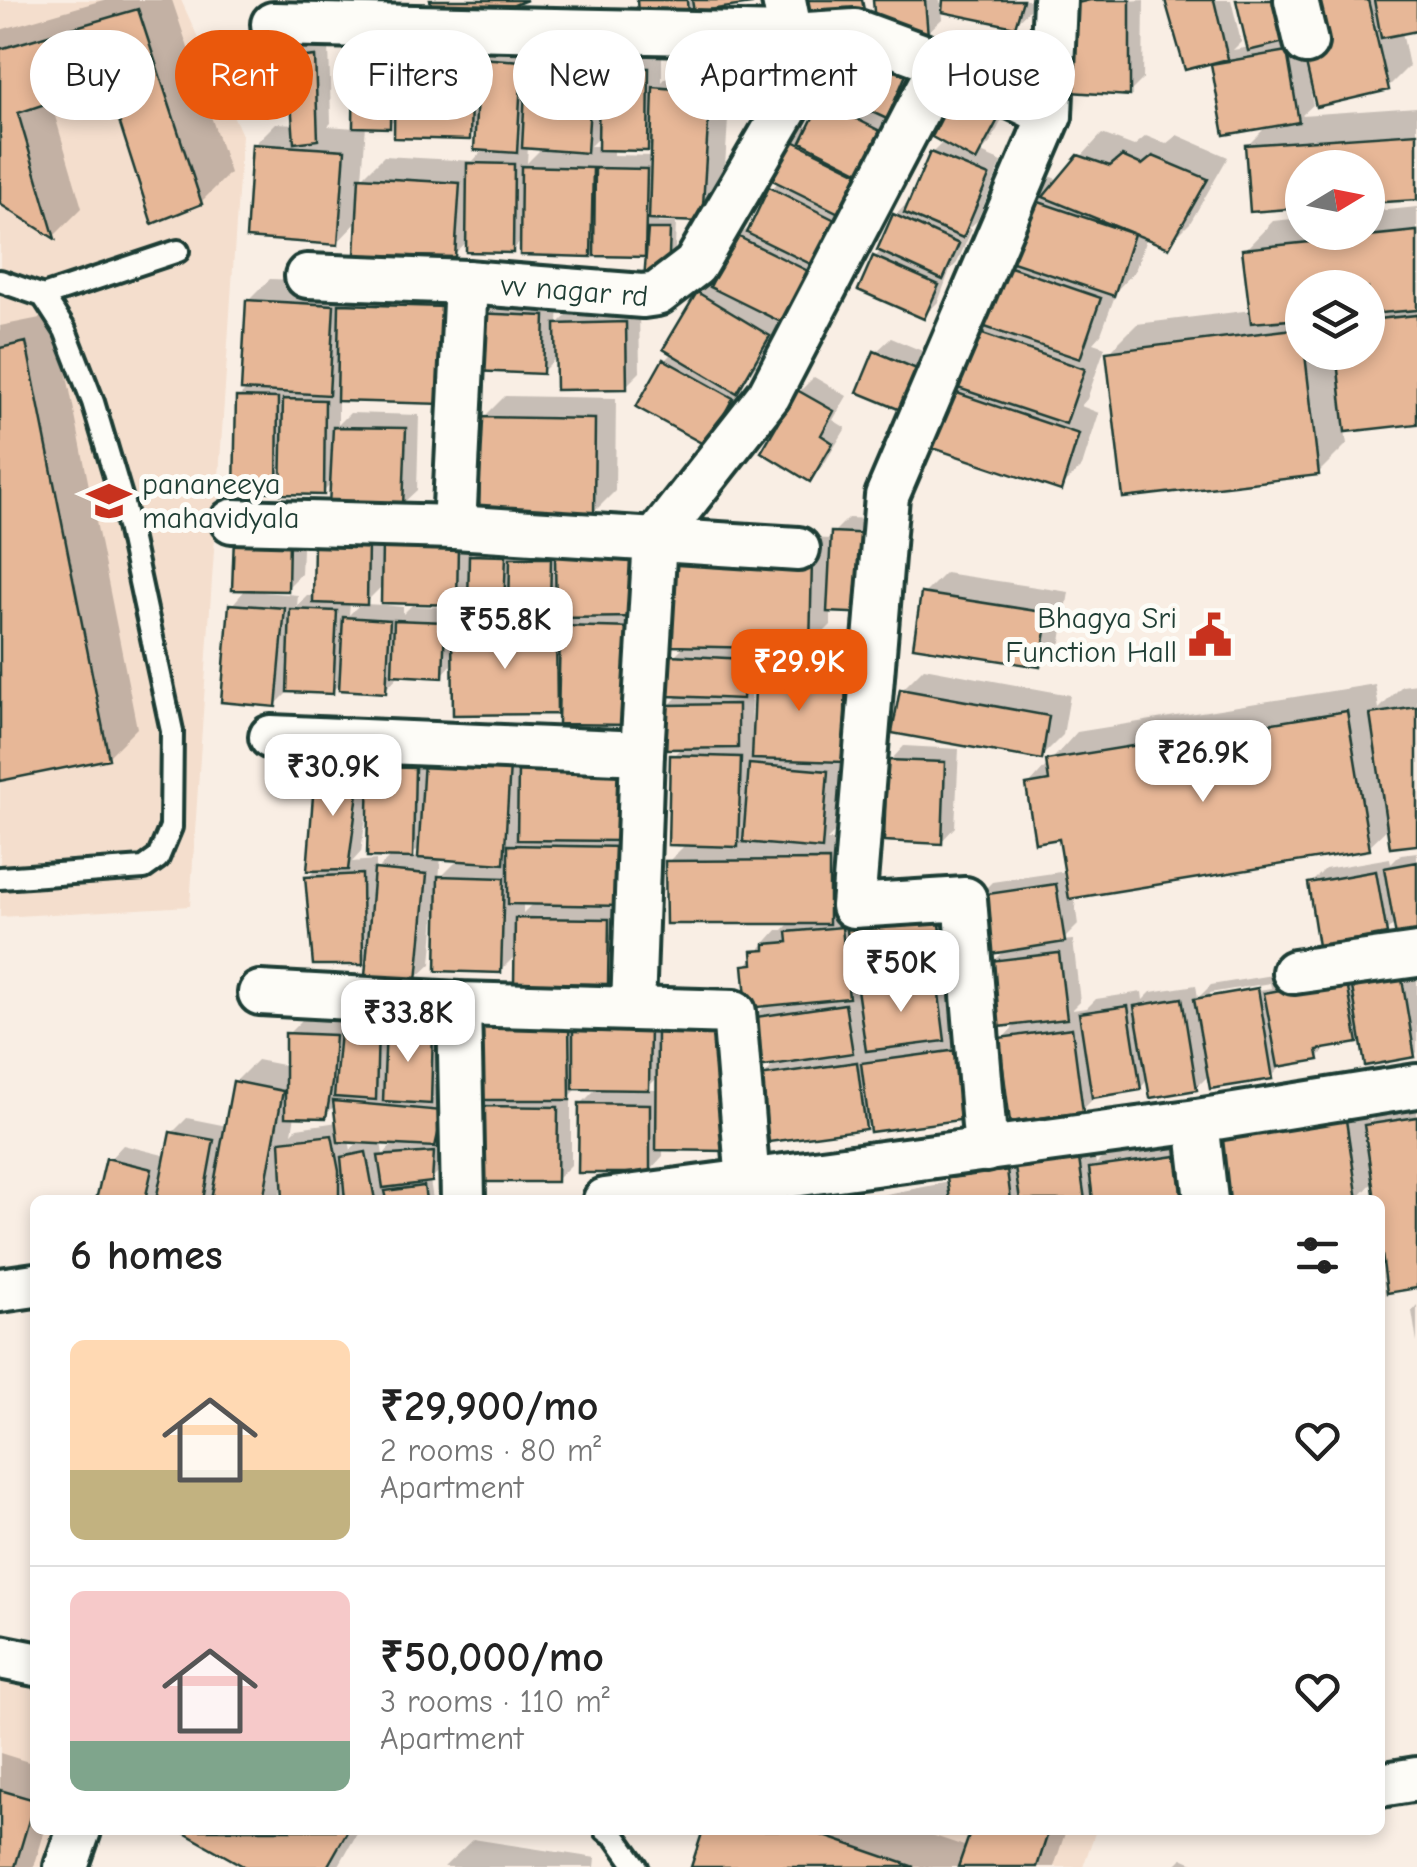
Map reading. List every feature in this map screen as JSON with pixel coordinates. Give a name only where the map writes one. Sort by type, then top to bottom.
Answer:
[{"type":"street","points":[[1054,30],[1055,0]]},
{"type":"street","points":[[1296,0],[1306,42]]},
{"type":"street","points":[[273,24],[788,18],[855,32],[912,52]]},
{"type":"street","name":"vv nagar rd","points":[[307,276],[657,294],[695,265],[790,104],[788,18]]},
{"type":"street","points":[[633,1008],[655,540],[769,395],[912,120]]},
{"type":"street","points":[[986,1150],[965,899],[853,906],[887,496],[1048,120]]},
{"type":"street","points":[[454,528],[466,282]]},
{"type":"street","points":[[232,521],[454,528],[798,549]]},
{"type":"street","points":[[271,737],[642,753]]},
{"type":"street","points":[[1294,972],[1417,955]]},
{"type":"street","points":[[260,993],[459,1004],[734,1012],[748,1183]]},
{"type":"street","points":[[459,1004],[463,1195]]},
{"type":"street","points":[[648,1195],[1196,1122],[1417,1086]]},
{"type":"street","points":[[1196,1122],[1205,1195]]},
{"type":"street","points":[[0,1290],[30,1286]]},
{"type":"street","points":[[0,1657],[30,1663]]},
{"type":"street","points":[[1385,1784],[1417,1779]]},
{"type":"street","points":[[66,1867],[77,1835]]},
{"type":"lane","points":[[0,281],[43,296],[178,251]]},
{"type":"lane","points":[[0,878],[144,868],[158,858],[171,827],[172,731],[124,503],[75,356],[43,296]]},
{"type":"lane","points":[[614,1835],[637,1867]]},
{"type":"shaded area","name":"pananeeya mahavidyala","points":[[0,0],[181,0],[195,30],[175,30],[175,120],[235,120],[242,135],[190,906],[0,917]]},
{"type":"shaded area","points":[[0,1670],[30,1678],[30,1835],[57,1835],[46,1867],[0,1867]]},
{"type":"shaded area","points":[[704,1835],[1094,1835],[1083,1867],[693,1867]]},
{"type":"building","points":[[430,0],[527,0],[467,23],[436,19]]},
{"type":"building","points":[[637,0],[687,0],[688,15],[639,28]]},
{"type":"building","points":[[692,0],[752,0],[752,4],[694,12]]},
{"type":"building","points":[[803,0],[862,0],[864,10],[805,17]]},
{"type":"building","points":[[873,0],[925,0],[928,30],[912,30],[912,35],[876,30]]},
{"type":"building","points":[[943,0],[1023,0],[1015,27],[942,12]]},
{"type":"building","points":[[1130,0],[1130,96],[1075,92],[1073,4]]},
{"type":"building","points":[[1165,0],[1214,0],[1228,59],[1185,70]]},
{"type":"building","points":[[1236,0],[1284,0],[1293,40],[1248,51]]},
{"type":"building","points":[[1306,0],[1368,0],[1389,90],[1316,107],[1302,46]]},
{"type":"building","points":[[1374,0],[1417,0],[1417,31],[1381,38]]},
{"type":"building","points":[[138,9],[145,30],[66,30]]},
{"type":"building","points":[[30,40],[30,109],[18,113],[55,239],[0,204],[0,49]]},
{"type":"building","points":[[1287,51],[1299,122],[1224,135],[1211,64]]},
{"type":"building","points":[[313,56],[318,140],[294,143],[292,120],[313,120]]},
{"type":"building","points":[[493,59],[513,60],[513,120],[519,120],[517,153],[474,150],[476,120],[493,120]]},
{"type":"building","points":[[155,61],[202,204],[152,224],[119,120],[155,120]]},
{"type":"building","points":[[892,65],[907,72],[892,107]]},
{"type":"building","points":[[645,68],[649,68],[648,151],[598,150],[598,120],[645,120]]},
{"type":"building","points":[[653,87],[665,88],[665,120],[708,120],[702,222],[649,220]]},
{"type":"building","points":[[353,120],[390,120],[390,128],[353,127]]},
{"type":"building","points":[[394,120],[470,120],[470,140],[394,138]]},
{"type":"building","points":[[523,120],[589,120],[587,153],[522,148]]},
{"type":"building","points":[[812,120],[858,120],[894,138],[874,179],[801,142]]},
{"type":"building","points":[[941,120],[998,120],[976,161],[932,137]]},
{"type":"building","points":[[1417,133],[1417,200],[1385,202],[1385,150],[1285,150],[1285,209],[1250,212],[1245,145]]},
{"type":"building","points":[[783,136],[858,173],[839,213],[764,176]]},
{"type":"building","points":[[252,144],[345,150],[338,245],[246,238]]},
{"type":"building","points":[[930,152],[989,176],[963,238],[904,213]]},
{"type":"building","points":[[1078,155],[1110,166],[1122,156],[1142,165],[1153,156],[1208,179],[1169,248],[1043,197]]},
{"type":"building","points":[[467,163],[514,164],[513,253],[466,252]]},
{"type":"building","points":[[521,166],[593,168],[591,257],[520,255]]},
{"type":"building","points":[[595,168],[647,169],[645,257],[594,256]]},
{"type":"building","points":[[359,177],[460,183],[455,257],[355,255]]},
{"type":"building","points":[[769,187],[841,223],[819,268],[747,233]]},
{"type":"building","points":[[1027,198],[1134,234],[1114,296],[1007,260]]},
{"type":"building","points":[[893,214],[959,244],[943,280],[877,250]]},
{"type":"building","points":[[648,229],[670,229],[668,280],[644,280]]},
{"type":"building","points":[[1417,231],[1417,310],[1385,313],[1385,270],[1285,270],[1285,320],[1251,323],[1242,249],[1285,245],[1285,250],[1385,250],[1385,234]]},
{"type":"building","points":[[735,235],[812,273],[787,325],[710,287]]},
{"type":"building","points":[[873,256],[939,285],[924,319],[858,290]]},
{"type":"building","points":[[993,261],[1101,298],[1080,359],[973,323]]},
{"type":"building","points":[[697,292],[770,336],[737,393],[663,349]]},
{"type":"building","points":[[246,300],[334,305],[329,395],[241,390]]},
{"type":"building","points":[[339,304],[446,307],[443,404],[337,401]]},
{"type":"building","points":[[474,313],[545,316],[543,374],[472,371]]},
{"type":"building","points":[[1417,315],[1417,424],[1345,432],[1338,370],[1385,370],[1385,318]]},
{"type":"building","points":[[626,322],[627,389],[556,390],[555,324]]},
{"type":"building","points":[[965,328],[1085,369],[1066,424],[946,384]]},
{"type":"building","points":[[1285,330],[1285,370],[1307,370],[1319,475],[1123,498],[1106,352]]},
{"type":"building","points":[[26,342],[109,759],[0,781],[0,348]]},
{"type":"building","points":[[874,351],[919,370],[903,411],[857,392]]},
{"type":"building","points":[[663,359],[733,398],[707,446],[636,407]]},
{"type":"building","points":[[797,390],[834,411],[821,435],[833,443],[810,482],[761,452]]},
{"type":"building","points":[[951,391],[1079,434],[1061,491],[933,448]]},
{"type":"building","points":[[236,397],[278,398],[277,492],[234,491]]},
{"type":"building","points":[[283,399],[325,400],[324,495],[281,494]]},
{"type":"building","points":[[481,417],[595,419],[594,515],[479,513]]},
{"type":"building","points":[[333,427],[406,428],[403,507],[329,506]]},
{"type":"building","points":[[831,532],[877,534],[873,614],[827,612]]},
{"type":"building","points":[[234,537],[289,538],[288,591],[232,590]]},
{"type":"building","points":[[314,541],[368,542],[367,605],[313,603]]},
{"type":"building","points":[[382,542],[458,544],[457,605],[381,603]]},
{"type":"building","points":[[469,555],[506,556],[504,608],[468,607]]},
{"type":"building","points":[[638,555],[639,617],[556,618],[555,556]]},
{"type":"building","points":[[673,556],[812,560],[810,649],[670,646]]},
{"type":"building","points":[[510,558],[551,558],[550,614],[509,612]]},
{"type":"building","points":[[921,593],[1049,613],[1040,667],[913,647]]},
{"type":"building","points":[[229,604],[285,608],[276,707],[221,702]]},
{"type":"building","points":[[290,609],[337,611],[333,694],[287,692]]},
{"type":"building","points":[[343,617],[390,620],[386,693],[339,690]]},
{"type":"building","points":[[394,620],[445,622],[443,678],[392,675]]},
{"type":"building","points":[[560,626],[635,628],[633,725],[558,724]]},
{"type":"building","points":[[556,628],[557,714],[453,715],[452,630]]},
{"type":"building","points":[[670,655],[745,659],[743,699],[668,696]]},
{"type":"building","points":[[756,665],[846,669],[844,762],[752,759]]},
{"type":"building","points":[[900,689],[1049,716],[1042,760],[892,733]]},
{"type":"building","points":[[738,704],[738,748],[666,749],[666,705]]},
{"type":"building","points":[[1417,707],[1417,845],[1390,848],[1370,714]]},
{"type":"building","points":[[1347,711],[1370,850],[1069,899],[1059,839],[1035,843],[1026,785],[1049,781],[1046,760]]},
{"type":"building","points":[[670,755],[741,757],[738,847],[668,845]]},
{"type":"building","points":[[424,760],[510,765],[504,864],[418,858]]},
{"type":"building","points":[[887,760],[945,762],[942,844],[884,841]]},
{"type":"building","points":[[749,764],[828,771],[822,849],[743,842]]},
{"type":"building","points":[[369,767],[415,768],[413,858],[367,857]]},
{"type":"building","points":[[518,768],[622,769],[622,841],[517,840]]},
{"type":"building","points":[[361,769],[348,870],[307,871],[315,771]]},
{"type":"building","points":[[508,845],[625,847],[624,906],[508,904]]},
{"type":"building","points":[[829,860],[829,924],[666,924],[665,861]]},
{"type":"building","points":[[1417,862],[1417,934],[1396,937],[1384,868]]},
{"type":"building","points":[[374,869],[427,874],[417,981],[365,976]]},
{"type":"building","points":[[1376,871],[1387,934],[1318,946],[1308,883]]},
{"type":"building","points":[[362,874],[363,965],[313,965],[305,877]]},
{"type":"building","points":[[438,876],[504,878],[501,973],[436,971]]},
{"type":"building","points":[[1056,884],[1065,942],[984,955],[974,896]]},
{"type":"building","points":[[938,910],[946,968],[854,981],[846,923]]},
{"type":"building","points":[[515,918],[609,919],[608,984],[514,983]]},
{"type":"building","points":[[842,927],[849,998],[747,1008],[743,965],[753,964],[752,951],[765,950],[765,944],[788,942],[787,932]]},
{"type":"building","points":[[1059,953],[1067,1019],[998,1027],[990,961]]},
{"type":"building","points":[[1400,967],[1415,1057],[1365,1066],[1350,975]]},
{"type":"building","points":[[937,978],[945,1041],[866,1051],[857,989]]},
{"type":"building","points":[[1346,978],[1358,1043],[1317,1050],[1319,1060],[1278,1067],[1264,993]]},
{"type":"building","points":[[1258,988],[1273,1079],[1210,1089],[1194,999]]},
{"type":"building","points":[[1182,998],[1197,1090],[1150,1098],[1134,1006]]},
{"type":"building","points":[[845,1004],[853,1053],[757,1067],[749,1018]]},
{"type":"building","points":[[1128,1006],[1141,1090],[1092,1098],[1079,1013]]},
{"type":"building","points":[[569,1019],[570,1100],[474,1100],[474,1020]]},
{"type":"building","points":[[573,1025],[650,1025],[649,1090],[573,1089]]},
{"type":"building","points":[[386,1027],[433,1029],[431,1104],[383,1101]]},
{"type":"building","points":[[1072,1028],[1083,1112],[1010,1122],[999,1038]]},
{"type":"building","points":[[378,1029],[376,1100],[334,1097],[340,1032]]},
{"type":"building","points":[[657,1031],[728,1031],[727,1151],[656,1150]]},
{"type":"building","points":[[285,1033],[335,1035],[326,1118],[285,1117]]},
{"type":"building","points":[[958,1050],[967,1119],[870,1132],[861,1063]]},
{"type":"building","points":[[857,1062],[866,1129],[769,1142],[759,1076]]},
{"type":"building","points":[[233,1081],[283,1091],[264,1195],[212,1195]]},
{"type":"building","points":[[333,1101],[443,1111],[435,1147],[338,1142]]},
{"type":"building","points":[[579,1103],[650,1104],[650,1173],[578,1173]]},
{"type":"building","points":[[478,1106],[558,1107],[557,1182],[478,1182]]},
{"type":"building","points":[[1417,1117],[1417,1288],[1387,1293],[1385,1195],[1374,1195],[1364,1125]]},
{"type":"building","points":[[1346,1120],[1357,1195],[1224,1195],[1216,1140]]},
{"type":"building","points":[[170,1132],[214,1140],[204,1195],[157,1195]]},
{"type":"building","points":[[332,1135],[339,1195],[283,1195],[280,1141]]},
{"type":"building","points":[[366,1152],[374,1195],[345,1195],[341,1157]]},
{"type":"building","points":[[434,1152],[432,1182],[383,1188],[378,1156]]},
{"type":"building","points":[[1176,1156],[1181,1195],[1092,1195],[1089,1168]]},
{"type":"building","points":[[106,1158],[152,1169],[146,1195],[97,1195]]},
{"type":"building","points":[[1079,1159],[1084,1195],[1019,1195],[1015,1168]]},
{"type":"building","points":[[1007,1170],[1010,1195],[949,1195],[947,1178]]},
{"type":"building","points":[[424,1186],[425,1195],[386,1195],[385,1191]]},
{"type":"building","points":[[0,1790],[30,1799],[30,1817],[15,1867],[0,1867]]},
{"type":"building","points":[[188,1835],[345,1835],[327,1867],[245,1867]]},
{"type":"building","points":[[701,1835],[821,1835],[914,1867],[691,1867]]},
{"type":"building","points":[[969,1835],[1047,1835],[1037,1867],[958,1867]]},
{"type":"place","name":"pananeeya mahavidyala","points":[[109,501]]},
{"type":"place","name":"Bhagya Sri Function Hall","points":[[1210,635]]}]
